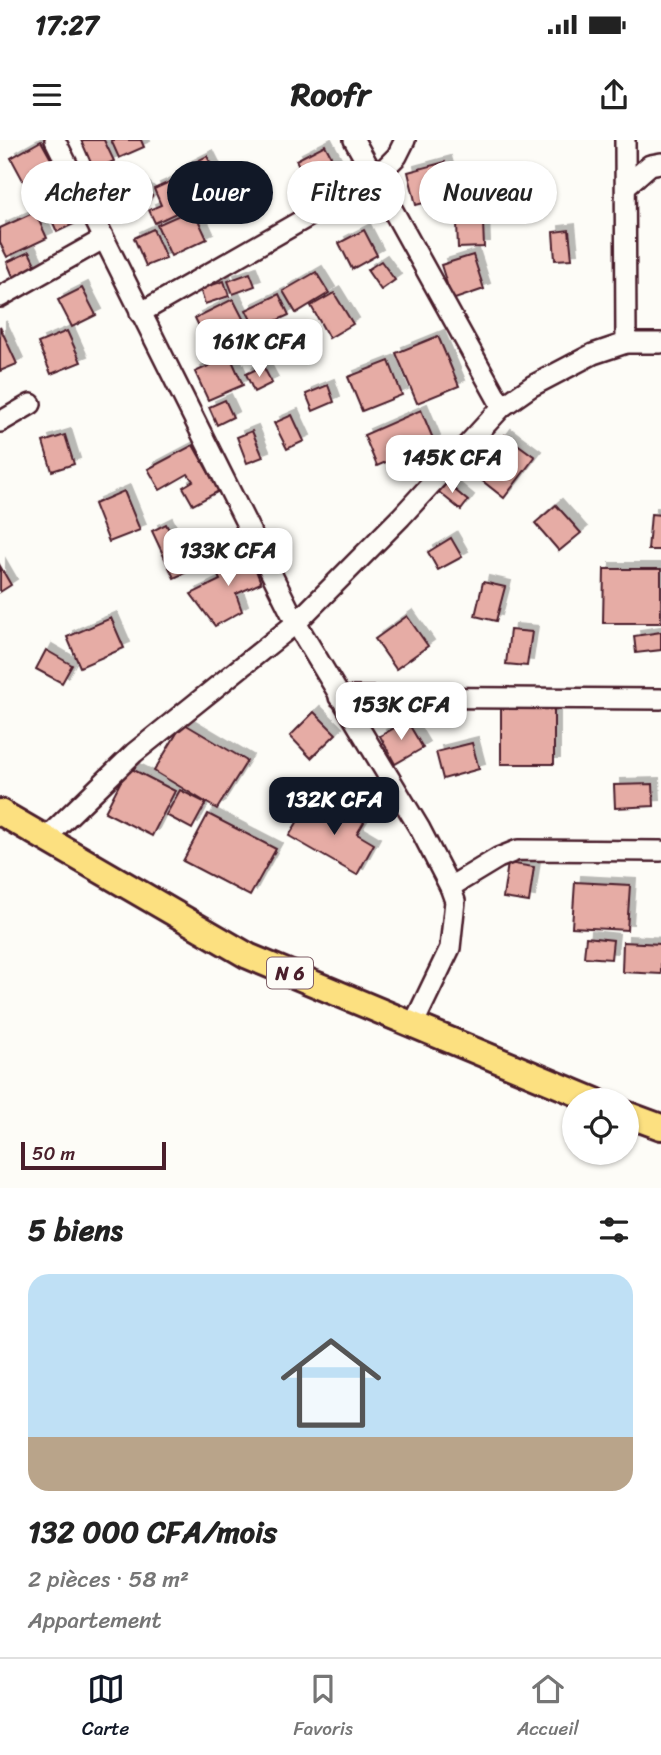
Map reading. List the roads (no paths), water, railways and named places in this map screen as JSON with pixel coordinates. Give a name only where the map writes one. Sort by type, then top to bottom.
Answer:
[{"type":"main road","name":"N 6","points":[[0,811],[248,956],[565,1088]]},
{"type":"main road","points":[[639,1119],[661,1127]]},
{"type":"street","points":[[55,140],[296,623],[420,829],[450,887],[454,901],[450,948],[413,1025]]},
{"type":"street","points":[[354,140],[365,161]]},
{"type":"street","points":[[392,161],[405,140]]},
{"type":"street","points":[[625,140],[626,344]]},
{"type":"street","points":[[626,186],[650,165],[661,163]]},
{"type":"street","points":[[140,313],[295,224]]},
{"type":"street","points":[[399,224],[502,407]]},
{"type":"street","points":[[0,297],[103,239]]},
{"type":"street","points":[[46,838],[134,753],[296,623],[401,517],[502,407],[561,369],[593,354],[626,344],[661,343]]},
{"type":"street","points":[[0,422],[32,404]]},
{"type":"street","points":[[340,697],[661,699]]},
{"type":"street","points":[[450,887],[498,858],[517,850],[661,851]]}]
